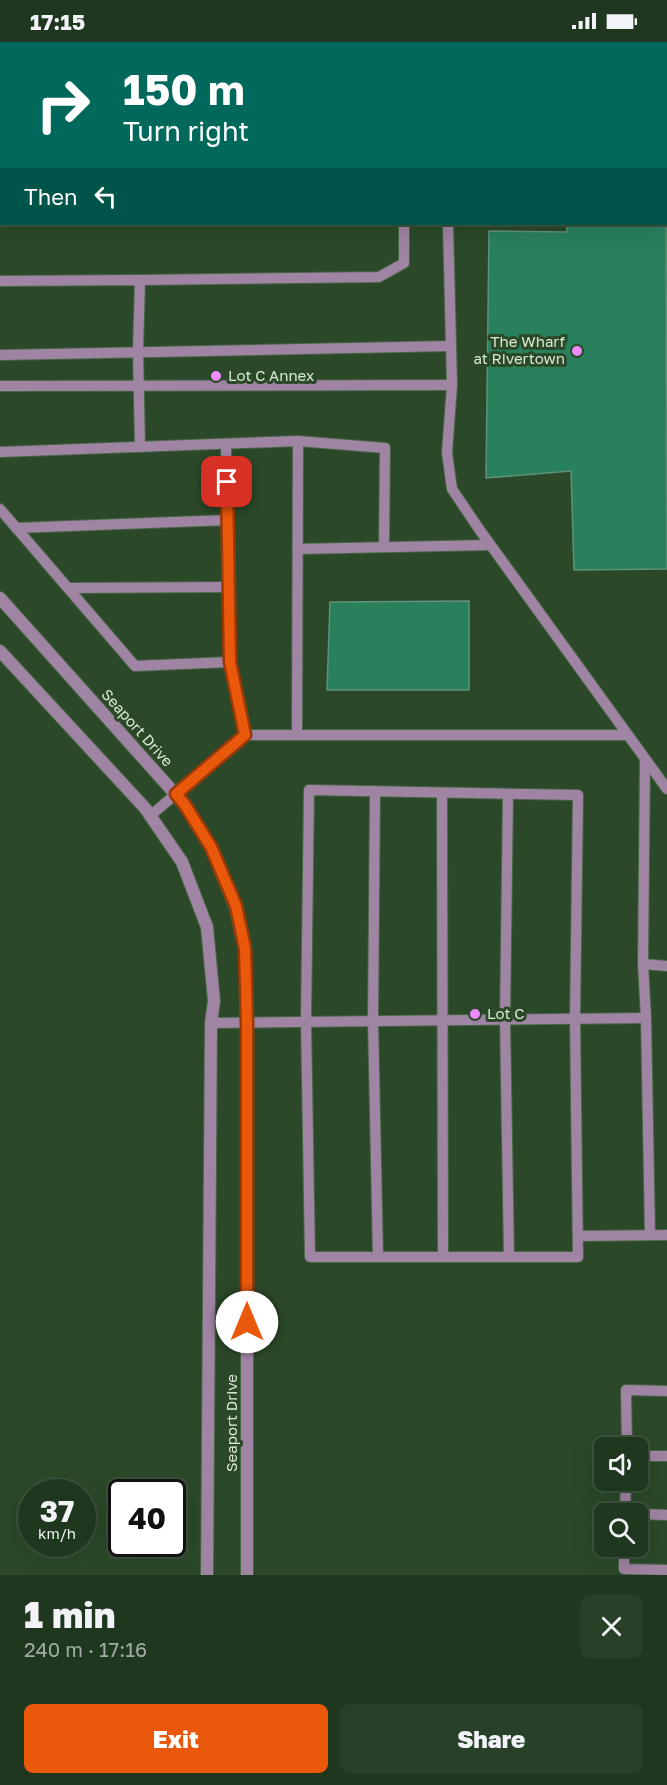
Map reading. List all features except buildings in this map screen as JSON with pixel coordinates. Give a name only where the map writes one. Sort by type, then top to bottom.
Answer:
[{"type":"street","name":"Seaport Drive","points":[[0,598],[185,805],[211,847],[236,906],[245,949],[247,1022],[247,1575]]},
{"type":"street","name":"Seaport Drive","points":[[0,651],[150,816],[182,862],[207,927],[214,1001],[211,1023],[207,1575]]},
{"type":"lane","points":[[0,281],[379,277],[404,263],[404,225]]},
{"type":"lane","points":[[448,225],[452,385],[447,453],[452,489],[667,789]]},
{"type":"lane","points":[[140,280],[138,351],[140,447]]},
{"type":"lane","points":[[0,355],[450,346]]},
{"type":"lane","points":[[0,386],[452,385]]},
{"type":"lane","points":[[0,452],[298,441],[385,448],[384,547]]},
{"type":"lane","points":[[297,735],[298,441]]},
{"type":"lane","points":[[226,444],[230,662],[245,735]]},
{"type":"lane","points":[[0,509],[135,666],[230,662]]},
{"type":"lane","points":[[16,528],[228,520]]},
{"type":"lane","points":[[298,549],[490,545]]},
{"type":"lane","points":[[68,588],[229,587]]},
{"type":"lane","points":[[150,816],[245,735],[628,735]]},
{"type":"lane","points":[[645,759],[642,964],[646,1018],[650,1235]]},
{"type":"lane","points":[[309,790],[375,791],[578,795],[575,1018],[578,1257],[310,1257],[306,1021],[309,790]]},
{"type":"lane","points":[[375,791],[373,1020],[378,1257]]},
{"type":"lane","points":[[442,793],[443,1257]]},
{"type":"lane","points":[[508,794],[505,1018],[509,1257]]},
{"type":"lane","points":[[642,964],[667,966]]},
{"type":"lane","points":[[211,1023],[646,1018]]},
{"type":"lane","points":[[578,1236],[667,1235]]},
{"type":"lane","points":[[627,1437],[627,1390],[667,1391]]},
{"type":"lane","points":[[648,1456],[667,1456]]},
{"type":"lane","points":[[648,1514],[667,1515]]},
{"type":"lane","points":[[624,1557],[624,1569],[667,1570]]},
{"type":"place","name":"The Wharf at Rivertown","points":[[577,351]]},
{"type":"place","name":"Lot C Annex","points":[[216,376]]},
{"type":"place","name":"Lot C","points":[[475,1014]]},
{"type":"route","points":[[227,482],[230,662],[245,735],[176,794],[211,847],[236,906],[245,949],[247,1322]]}]
